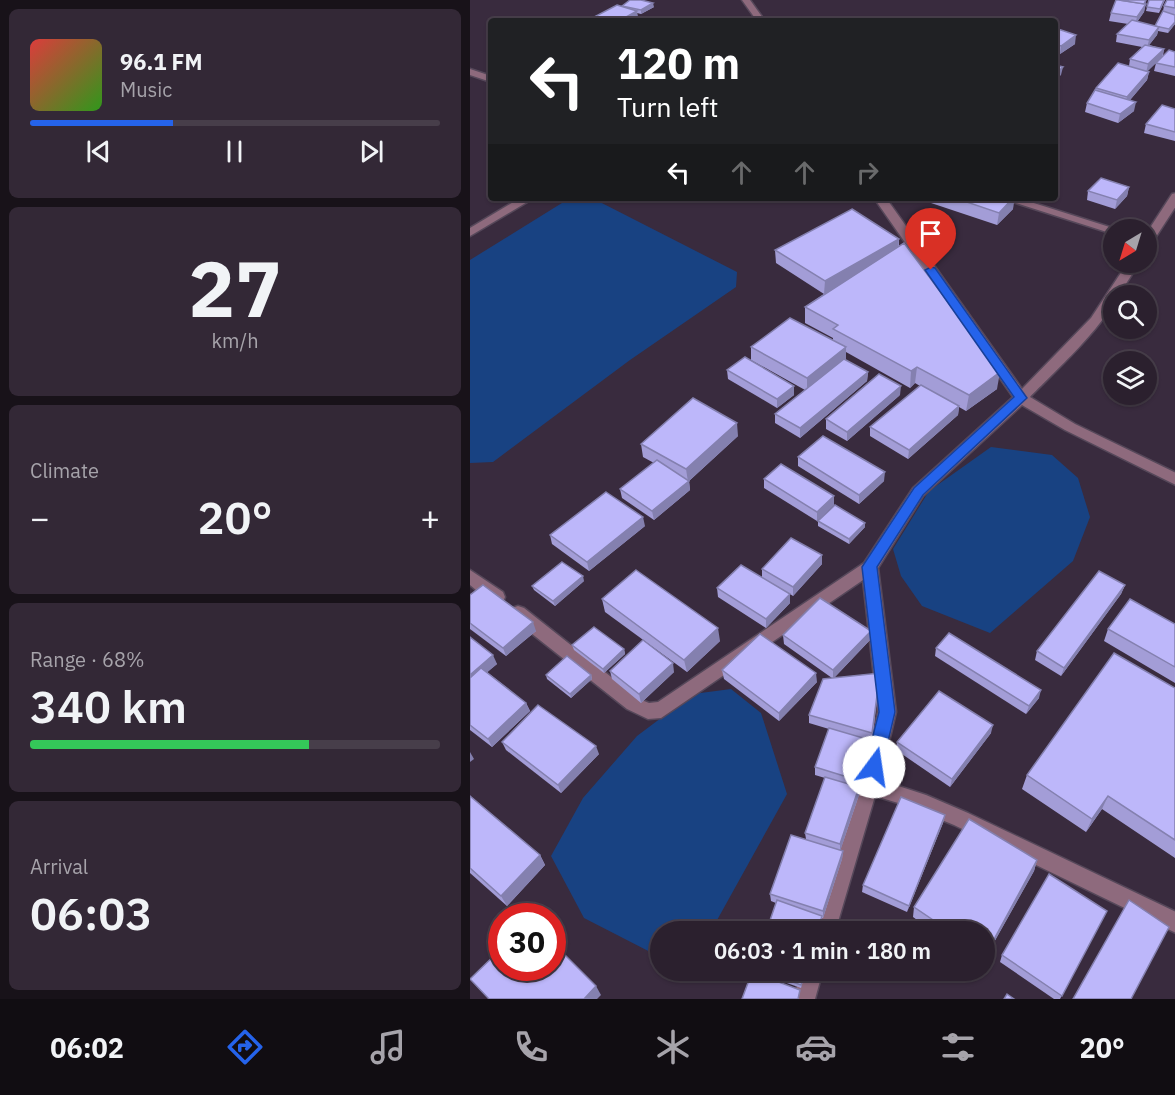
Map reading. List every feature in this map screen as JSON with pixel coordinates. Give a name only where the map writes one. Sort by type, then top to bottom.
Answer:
[{"type":"street","points":[[746,0],[759,18]]},
{"type":"street","points":[[470,72],[488,79]]},
{"type":"street","points":[[1157,226],[1175,196]]},
{"type":"street","points":[[470,233],[523,201]]},
{"type":"street","points":[[882,201],[1021,398],[1070,427],[1175,480]]},
{"type":"street","points":[[1016,201],[1103,228]]},
{"type":"street","points":[[470,576],[633,704],[648,711],[661,710],[870,567],[918,492],[1021,398],[1095,321],[1127,273]]},
{"type":"street","points":[[828,921],[869,786],[887,712],[870,567]]},
{"type":"street","points":[[869,786],[907,795],[958,817],[1098,882],[1175,922]]},
{"type":"street","points":[[804,999],[810,981]]},
{"type":"water","points":[[565,201],[598,201],[737,272],[736,287],[630,360],[493,462],[470,463],[470,260]]},
{"type":"water","points":[[991,447],[1052,455],[1078,478],[1090,517],[1073,561],[990,633],[922,606],[901,576],[893,549],[929,491]]},
{"type":"water","points":[[731,689],[761,713],[787,794],[717,921],[650,921],[650,952],[584,918],[551,856],[583,798],[637,736],[693,694]]},
{"type":"building","points":[[630,0],[653,3],[641,10],[622,6]]},
{"type":"building","points":[[1116,0],[1146,4],[1137,17],[1111,13]]},
{"type":"building","points":[[1119,0],[1146,0],[1144,4]]},
{"type":"building","points":[[1149,0],[1164,0],[1160,9],[1147,7]]},
{"type":"building","points":[[1167,0],[1175,0],[1175,8],[1164,6]]},
{"type":"building","points":[[617,5],[637,11],[624,18],[596,16]]},
{"type":"building","points":[[1163,11],[1175,15],[1175,22],[1169,29],[1155,26]]},
{"type":"building","points":[[1132,20],[1159,27],[1149,40],[1117,34]]},
{"type":"building","points":[[1058,29],[1076,35],[1061,46],[1058,45]]},
{"type":"building","points":[[1145,45],[1164,49],[1148,64],[1130,59]]},
{"type":"building","points":[[1169,50],[1175,52],[1175,67],[1156,63]]},
{"type":"building","points":[[1118,63],[1149,72],[1127,97],[1096,88]]},
{"type":"building","points":[[1095,90],[1136,102],[1120,114],[1087,103]]},
{"type":"building","points":[[1162,105],[1175,109],[1175,132],[1146,124]]},
{"type":"building","points":[[1101,178],[1129,187],[1117,200],[1088,191]]},
{"type":"building","points":[[964,201],[1010,201],[999,213]]},
{"type":"building","points":[[852,209],[899,239],[825,281],[775,250]]},
{"type":"building","points":[[904,243],[1000,372],[969,395],[917,367],[911,371],[833,329],[838,325],[805,307]]},
{"type":"building","points":[[790,318],[846,347],[807,378],[751,347]]},
{"type":"building","points":[[745,357],[794,386],[777,399],[727,370]]},
{"type":"building","points":[[844,359],[868,372],[800,428],[775,414]]},
{"type":"building","points":[[879,374],[901,386],[847,432],[826,419]]},
{"type":"building","points":[[921,385],[959,406],[909,450],[870,427]]},
{"type":"building","points":[[693,398],[737,423],[686,469],[641,444]]},
{"type":"building","points":[[823,436],[885,472],[859,495],[798,457]]},
{"type":"building","points":[[657,460],[689,481],[652,511],[620,489]]},
{"type":"building","points":[[781,464],[834,496],[817,512],[764,479]]},
{"type":"building","points":[[606,492],[643,517],[587,562],[550,535]]},
{"type":"building","points":[[835,505],[865,523],[849,539],[818,521]]},
{"type":"building","points":[[791,538],[822,555],[793,587],[762,569]]},
{"type":"building","points":[[562,562],[583,576],[553,601],[532,586]]},
{"type":"building","points":[[741,565],[790,594],[766,619],[717,588]]},
{"type":"building","points":[[636,570],[718,628],[684,660],[602,599]]},
{"type":"building","points":[[1099,571],[1125,585],[1064,668],[1037,651]]},
{"type":"building","points":[[483,585],[533,622],[503,648],[470,623],[470,595]]},
{"type":"building","points":[[820,598],[871,631],[833,670],[783,635]]},
{"type":"building","points":[[1130,599],[1175,624],[1175,667],[1108,629]]},
{"type":"building","points":[[594,627],[624,649],[603,669],[572,645]]},
{"type":"building","points":[[949,633],[1041,690],[1029,706],[936,648]]},
{"type":"building","points":[[760,634],[816,673],[779,713],[722,670]]},
{"type":"building","points":[[470,637],[493,655],[470,675]]},
{"type":"building","points":[[643,640],[673,663],[639,694],[610,671]]},
{"type":"building","points":[[1114,653],[1175,688],[1175,840],[1108,796],[1092,819],[1027,775]]},
{"type":"building","points":[[567,656],[591,675],[570,694],[546,675]]},
{"type":"building","points":[[481,668],[526,703],[488,739],[470,725],[470,678]]},
{"type":"building","points":[[880,673],[872,733],[809,715],[823,679]]},
{"type":"building","points":[[939,691],[993,725],[952,779],[897,742]]},
{"type":"building","points":[[538,705],[596,746],[558,785],[502,742]]},
{"type":"building","points":[[829,728],[870,740],[857,780],[815,767]]},
{"type":"building","points":[[825,777],[859,787],[840,844],[805,833]]},
{"type":"building","points":[[470,796],[540,855],[501,896],[470,868]]},
{"type":"building","points":[[901,797],[945,815],[909,906],[863,885]]},
{"type":"building","points":[[969,819],[1037,860],[995,937],[995,921],[935,921],[914,907]]},
{"type":"building","points":[[791,835],[843,851],[823,911],[770,894]]},
{"type":"building","points":[[1049,874],[1107,911],[1062,996],[1002,955]]},
{"type":"building","points":[[777,900],[822,916],[820,921],[770,921]]},
{"type":"building","points":[[1129,900],[1169,927],[1131,999],[1073,999]]},
{"type":"building","points":[[566,956],[596,986],[584,999],[489,999],[470,979],[488,962],[488,981],[566,981]]},
{"type":"building","points":[[749,981],[776,981],[800,990],[798,999],[742,999]]},
{"type":"building","points":[[790,981],[802,981],[801,985]]},
{"type":"building","points":[[1007,994],[1014,999],[1004,999]]},
{"type":"route","points":[[874,767],[887,712],[870,567],[918,492],[1021,398],[931,270]]}]
